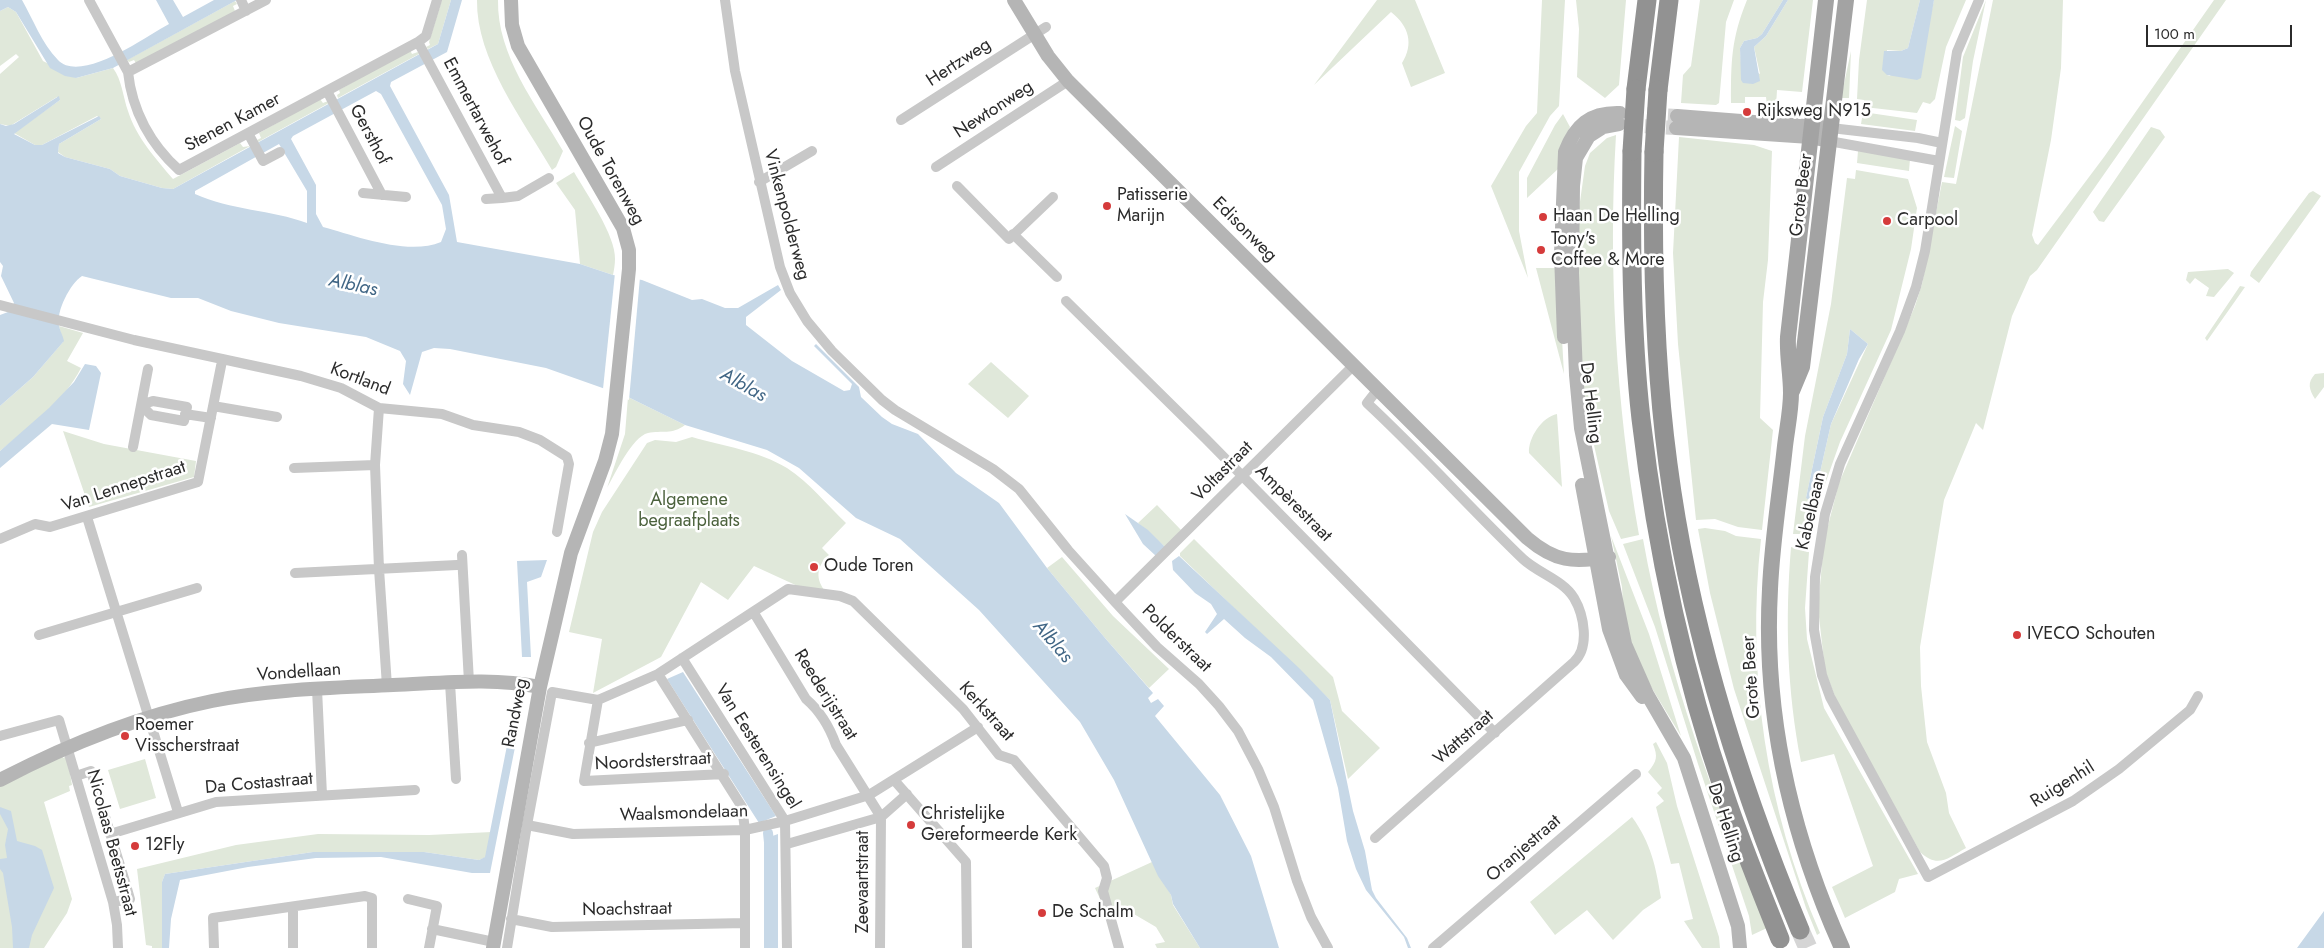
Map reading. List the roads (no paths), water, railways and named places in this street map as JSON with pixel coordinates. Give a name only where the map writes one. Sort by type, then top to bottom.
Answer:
[{"type":"highway","points":[[1647,0],[1636,89],[1632,151],[1632,247],[1636,358],[1641,417],[1658,531],[1674,613],[1706,734],[1738,833],[1780,938]]},
{"type":"highway","points":[[1669,0],[1658,90],[1654,152],[1656,338],[1668,465],[1704,649],[1736,761],[1775,869],[1800,930]]},
{"type":"main road","name":"Grote Beer","points":[[1826,0],[1788,337],[1791,393],[1770,588],[1769,626],[1773,703],[1778,741],[1793,815],[1817,888],[1842,948]]},
{"type":"main road","name":"Grote Beer","points":[[1791,393],[1802,366],[1846,0]]},
{"type":"street","points":[[90,0],[128,72],[243,4],[266,0]]},
{"type":"street","points":[[420,46],[426,36],[437,0]]},
{"type":"street","name":"Oude Torenweg","points":[[511,0],[512,24],[518,46],[623,228],[629,250],[629,269],[612,434],[595,489]]},
{"type":"street","name":"Vinkenpolderweg","points":[[724,0],[735,71],[765,179],[780,267],[790,293],[807,321],[832,351],[882,400],[912,421]]},
{"type":"street","name":"Edisonweg","points":[[1014,0],[1040,31],[1048,56],[1068,81],[1526,538],[1541,550],[1564,560],[1603,558]]},
{"type":"street","name":"Kabelbaan","points":[[1928,878],[1830,697],[1816,652],[1813,606],[1819,544],[1832,488],[1853,430],[1900,331],[1916,287],[1925,251],[1957,52],[1979,0]]},
{"type":"street","name":"Hertzweg","points":[[901,120],[1040,31]]},
{"type":"street","name":"Emmertarwehof","points":[[420,46],[502,198]]},
{"type":"street","name":"Stenen Kamer","points":[[128,72],[130,89],[148,134],[162,154],[179,170],[249,136],[420,46]]},
{"type":"street","name":"Newtonweg","points":[[936,167],[1068,81]]},
{"type":"street","name":"Gersthof","points":[[329,94],[382,195]]},
{"type":"street","name":"De Helling","points":[[1619,119],[1589,136],[1576,158],[1573,186],[1573,327],[1581,428],[1603,558],[1625,644],[1642,684],[1684,758],[1738,926],[1740,948]]},
{"type":"street","points":[[1677,122],[1811,131],[1939,161]]},
{"type":"street","points":[[1830,135],[1918,138],[1942,143]]},
{"type":"street","points":[[249,136],[262,162],[280,152]]},
{"type":"street","points":[[765,179],[812,151]]},
{"type":"street","points":[[486,199],[518,196],[549,178]]},
{"type":"street","points":[[958,186],[1009,239],[1053,196]]},
{"type":"street","name":"Gersthof","points":[[363,193],[406,197]]},
{"type":"street","points":[[1014,234],[1057,276]]},
{"type":"street","name":"Ampèrestraat","points":[[1066,301],[1242,476],[1495,733]]},
{"type":"street","name":"Kortland","points":[[3,305],[222,361],[301,376],[341,388],[379,408],[442,414],[473,425],[519,432],[540,440],[560,451],[567,457],[569,464],[557,532]]},
{"type":"street","name":"Van Lennepstraat","points":[[0,539],[35,524],[50,527],[198,482],[222,361]]},
{"type":"street","name":"Voltastraat","points":[[1115,602],[1354,365]]},
{"type":"street","name":"Van Lennepstraat","points":[[133,447],[148,369]]},
{"type":"street","points":[[1378,389],[1366,403],[1513,548],[1526,538]]},
{"type":"street","points":[[141,405],[153,402],[186,407],[185,414],[211,418]]},
{"type":"street","points":[[213,406],[277,417]]},
{"type":"street","points":[[379,408],[375,465],[379,569],[388,686]]},
{"type":"street","name":"Polderstraat","points":[[912,421],[993,470],[1019,489],[1068,550],[1115,602],[1157,647],[1200,684],[1238,731],[1274,807],[1297,881],[1311,917],[1328,948]]},
{"type":"street","points":[[294,468],[375,465]]},
{"type":"street","name":"Randweg","points":[[493,945],[546,689],[571,553],[595,489]]},
{"type":"street","points":[[87,517],[178,812]]},
{"type":"street","name":"Wattstraat","points":[[1375,838],[1495,733],[1574,662],[1582,652],[1584,641],[1580,615],[1574,598],[1564,587],[1525,560],[1513,548]]},
{"type":"street","points":[[462,555],[469,682]]},
{"type":"street","points":[[295,573],[456,566]]},
{"type":"street","points":[[39,635],[197,588]]},
{"type":"street","name":"Kerkstraat","points":[[598,700],[658,674],[788,589],[840,596],[853,601],[934,678],[978,727],[999,755],[1014,760],[1104,866],[1107,878],[1103,891],[1119,948]]},
{"type":"street","name":"Reederijstraat","points":[[754,612],[780,653],[789,673],[806,699],[815,708],[832,734],[836,745],[869,795]]},
{"type":"street","name":"Van Eesterensingel","points":[[682,658],[785,821],[787,844],[787,948]]},
{"type":"street","points":[[658,674],[724,774],[742,807],[745,830],[745,948]]},
{"type":"street","name":"Vondellaan","points":[[0,780],[67,748],[148,718],[212,701],[265,693],[317,689],[469,682],[518,682],[546,689]]},
{"type":"street","points":[[450,683],[456,779]]},
{"type":"street","points":[[317,689],[322,795]]},
{"type":"street","points":[[546,689],[598,700],[589,743],[688,720]]},
{"type":"street","name":"Randweg","points":[[507,948],[546,689]]},
{"type":"street","name":"Ruigenhil","points":[[1928,878],[2073,801],[2119,769],[2190,710],[2198,696]]},
{"type":"street","points":[[0,736],[59,720],[67,748]]},
{"type":"street","name":"Waalsmondelaan","points":[[527,825],[573,834],[745,830],[785,821],[869,795],[978,727]]},
{"type":"street","name":"Noordsterstraat","points":[[589,743],[584,781],[724,774]]},
{"type":"street","name":"Nicolaas Beetsstraat","points":[[67,748],[114,902],[118,948]]},
{"type":"street","points":[[76,776],[91,772],[130,899],[114,902]]},
{"type":"street","name":"Oranjestraat","points":[[1433,948],[1636,774]]},
{"type":"street","points":[[894,780],[966,862],[967,948]]},
{"type":"street","name":"Da Costastraat","points":[[110,834],[178,812],[234,799],[415,790]]},
{"type":"street","points":[[787,844],[880,817],[907,794]]},
{"type":"street","points":[[869,795],[880,817]]},
{"type":"street","name":"Zeevaartstraat","points":[[880,817],[880,948]]},
{"type":"street","points":[[214,948],[213,918],[365,896],[372,898],[372,948]]},
{"type":"street","points":[[408,899],[436,906],[429,948]]},
{"type":"street","points":[[292,908],[293,948]]},
{"type":"street","name":"Noachstraat","points":[[511,919],[552,927],[745,923]]},
{"type":"street","points":[[432,928],[493,945]]},
{"type":"water","points":[[0,0],[22,0],[52,54],[68,66],[82,66],[97,63],[113,56],[169,24],[156,0],[173,0],[183,17],[214,0],[237,0],[113,68],[76,78],[65,76],[50,68],[16,12],[8,7],[0,11]]},
{"type":"water","name":"Alblas","points":[[451,0],[462,0],[447,52],[391,82],[390,86],[449,195],[457,242],[580,264],[613,275],[642,280],[692,300],[702,299],[725,308],[738,308],[778,285],[781,290],[746,317],[746,325],[792,361],[844,391],[850,390],[852,384],[814,346],[816,344],[859,387],[861,397],[882,417],[892,424],[918,434],[956,473],[999,503],[1047,568],[1153,693],[1148,698],[1151,703],[1158,699],[1164,706],[1155,716],[1220,795],[1251,856],[1279,948],[1200,948],[1173,904],[1171,895],[1158,876],[1114,780],[1080,722],[979,610],[900,539],[856,518],[799,468],[767,450],[685,425],[628,397],[546,368],[450,349],[434,348],[422,352],[410,395],[403,384],[406,361],[400,351],[366,337],[279,323],[231,311],[198,298],[171,298],[82,276],[69,291],[60,313],[59,326],[64,341],[33,377],[0,406],[0,315],[8,312],[14,303],[1,276],[3,266],[0,262],[0,124],[6,126],[14,124],[59,96],[60,100],[14,134],[35,145],[42,145],[99,116],[101,119],[59,144],[58,153],[65,157],[110,169],[120,176],[162,188],[173,189],[438,44]],"holes":[[[376,91],[381,94],[442,205],[446,229],[441,242],[428,246],[413,247],[382,243],[323,227],[316,214],[316,185],[291,139],[293,136]],[[279,144],[307,191],[307,223],[280,215],[237,207],[195,194],[195,191]]]},
{"type":"water","points":[[1783,0],[1788,0],[1766,36],[1754,47],[1760,81],[1753,84],[1743,83],[1741,80],[1740,48],[1744,41],[1757,38],[1762,34]]},
{"type":"water","points":[[1920,0],[1934,0],[1921,78],[1917,80],[1887,75],[1882,70],[1884,51],[1901,51],[1908,48]]},
{"type":"water","points":[[1850,329],[1868,344],[1859,359],[1831,424],[1814,499],[1811,501],[1806,498],[1823,417],[1847,354]]},
{"type":"water","points":[[85,364],[96,366],[101,373],[89,430],[52,424],[0,468],[0,451],[49,408],[74,382]]},
{"type":"water","points":[[1125,514],[1148,530],[1165,547],[1156,556],[1143,544]]},
{"type":"water","points":[[1179,556],[1299,668],[1330,700],[1353,811],[1365,851],[1372,890],[1407,938],[1411,948],[1408,948],[1404,937],[1366,890],[1356,869],[1347,841],[1338,788],[1313,700],[1271,657],[1245,638],[1224,619],[1207,634],[1205,632],[1217,614],[1211,604],[1195,593],[1173,570],[1172,561]]},
{"type":"water","points":[[547,560],[541,577],[527,582],[531,657],[522,657],[517,561]]},
{"type":"water","points":[[683,672],[776,816],[759,823],[667,679]]},
{"type":"water","points":[[514,710],[522,712],[490,873],[472,873],[381,857],[316,858],[248,867],[180,880],[171,919],[169,948],[162,948],[162,882],[165,874],[313,852],[424,852],[479,860],[485,857]]},
{"type":"water","points":[[0,807],[11,811],[17,841],[42,850],[54,888],[32,935],[29,948],[13,948],[12,927],[3,873],[0,869],[0,859],[7,858],[5,845],[8,829],[0,814]]},
{"type":"water","points":[[778,834],[778,948],[764,948],[764,839]]},
{"type":"water","points":[[2324,911],[2324,948],[2297,948]]},
{"type":"waterway","points":[[768,833],[770,852]]},
{"type":"tunnel","points":[[1626,113],[1677,116]]},
{"type":"tunnel","points":[[1624,125],[1676,128]]},
{"type":"tunnel","points":[[1800,930],[1808,948]]},
{"type":"place","name":"Rijksweg N915","points":[[1747,112]]},
{"type":"place","name":"Patisserie Marijn","points":[[1107,206]]},
{"type":"place","name":"Haan De Helling","points":[[1543,217]]},
{"type":"place","name":"Carpool","points":[[1887,221]]},
{"type":"place","name":"Tony's Coffee & More","points":[[1541,250]]},
{"type":"place","name":"Oude Toren","points":[[814,567]]},
{"type":"place","name":"IVECO Schouten","points":[[2017,635]]},
{"type":"place","name":"Roemer Visscherstraat","points":[[125,736]]},
{"type":"place","name":"Christelijke Gereformeerde Kerk","points":[[911,825]]},
{"type":"place","name":"12Fly","points":[[135,846]]},
{"type":"place","name":"De Schalm","points":[[1042,913]]},
{"type":"park label","name":"Algemene begraafplaats","points":[[689,511]]}]
